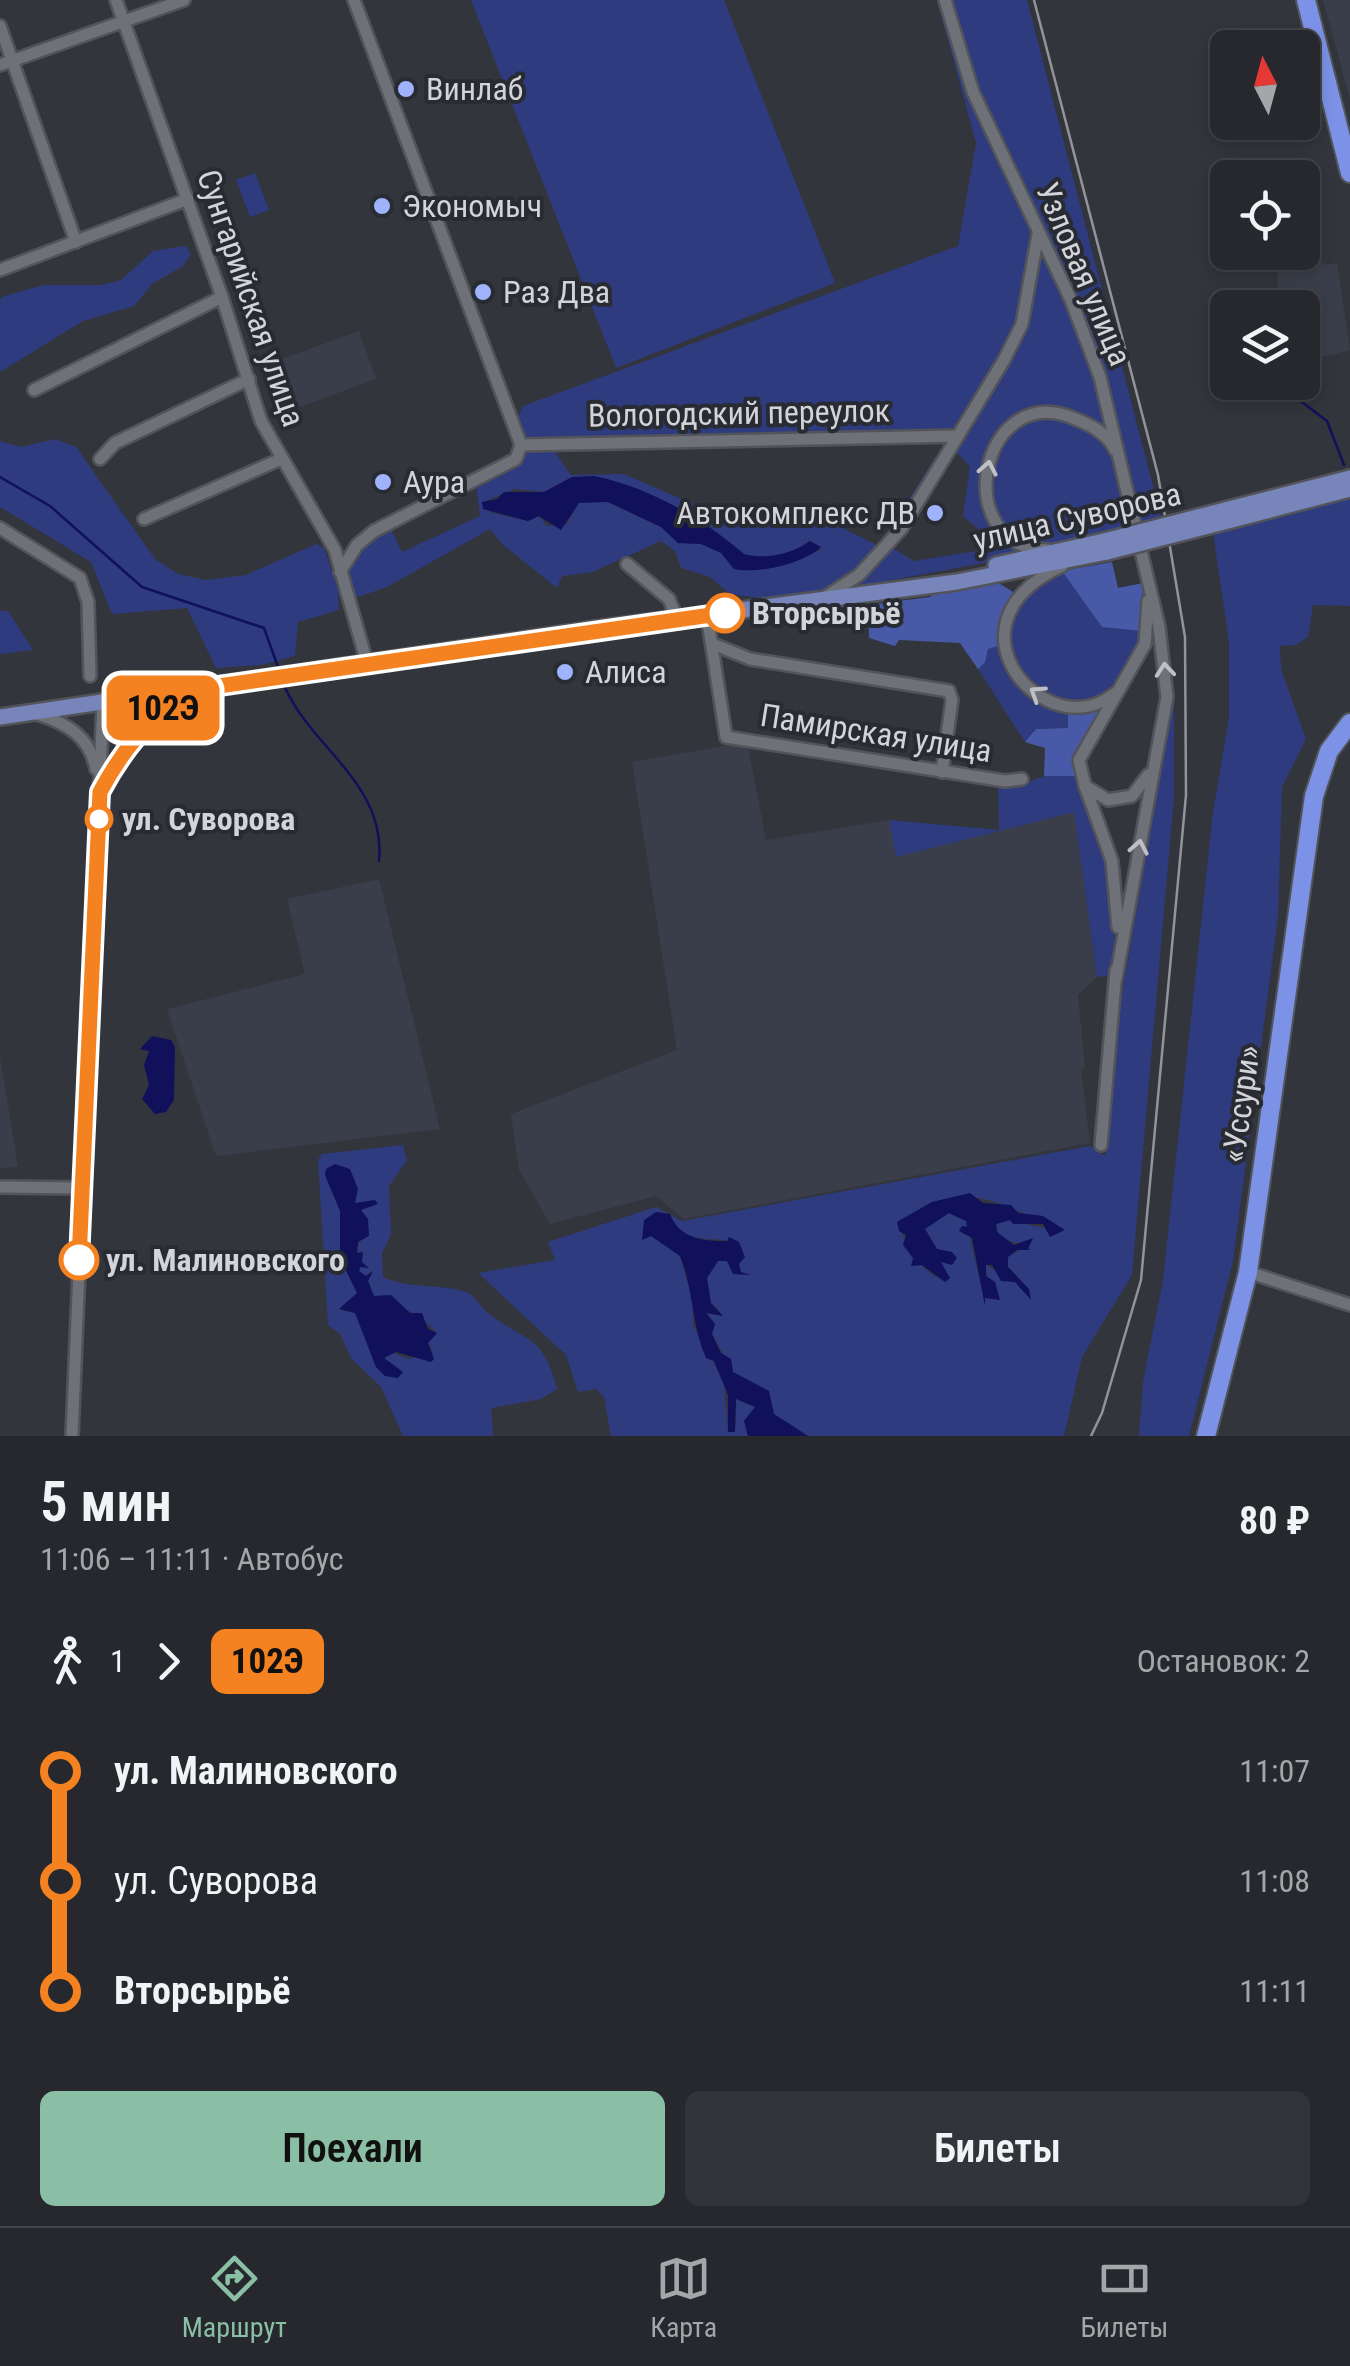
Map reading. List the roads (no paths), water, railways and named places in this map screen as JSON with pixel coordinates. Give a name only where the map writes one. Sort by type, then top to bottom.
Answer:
[{"type":"highway","points":[[1304,0],[1350,173]]},
{"type":"highway","name":"«Уссури»","points":[[1206,1436],[1248,1272],[1306,844],[1319,777],[1329,752],[1350,723]]},
{"type":"highway","name":"«Уссури»","points":[[1319,777],[1350,735]]},
{"type":"main road","name":"улица Суворова","points":[[0,718],[975,579],[1348,487]]},
{"type":"main road","name":"улица Суворова","points":[[816,603],[1062,550],[1106,546]]},
{"type":"street","name":"Сунгарийская улица","points":[[116,0],[222,297],[261,421],[332,544],[367,664]]},
{"type":"street","points":[[6,62],[184,0]]},
{"type":"street","points":[[340,572],[357,545],[374,530],[516,459],[521,446],[354,0]]},
{"type":"street","name":"Узловая улица","points":[[945,0],[973,92],[1070,300],[1110,414],[1147,578]]},
{"type":"street","points":[[0,26],[6,62],[76,242]]},
{"type":"street","points":[[0,270],[188,200]]},
{"type":"street","points":[[816,603],[858,575],[886,548],[958,436],[1022,324],[1038,230]]},
{"type":"street","points":[[34,390],[222,297]]},
{"type":"street","points":[[100,459],[115,443],[249,379]]},
{"type":"street","points":[[1062,550],[1036,550],[1002,528],[984,492],[984,472],[1000,437],[1020,422],[1042,414],[1064,414],[1103,427],[1110,414]]},
{"type":"street","points":[[1090,424],[1111,442],[1126,478]]},
{"type":"street","name":"Вологодский переулок","points":[[521,446],[958,436]]},
{"type":"street","points":[[144,519],[280,459]]},
{"type":"street","points":[[0,528],[80,578],[88,602],[90,676]]},
{"type":"street","points":[[1106,546],[1036,578],[1012,602],[1004,634],[1007,653],[1022,682],[1048,702],[1092,706],[1110,698],[1124,684]]},
{"type":"street","points":[[627,564],[669,598],[678,619]]},
{"type":"street","points":[[1101,1145],[1116,978],[1117,892],[1112,862],[1080,760],[1083,746],[1145,644],[1147,578]]},
{"type":"street","points":[[1116,978],[1166,697],[1166,666],[1147,578]]},
{"type":"street","name":"Памирская улица","points":[[707,615],[726,737],[942,772],[1022,780]]},
{"type":"street","points":[[713,644],[750,659],[949,692],[952,700],[942,772]]},
{"type":"street","points":[[100,792],[123,749],[184,691]]},
{"type":"street","points":[[72,1436],[103,703]]},
{"type":"street","points":[[34,713],[66,723],[92,751],[100,792]]},
{"type":"street","points":[[1086,786],[1096,796],[1122,799],[1142,786],[1155,763]]},
{"type":"street","points":[[0,1187],[82,1188]]},
{"type":"street","points":[[1248,1272],[1350,1305]]},
{"type":"waterway","points":[[1299,400],[1327,421],[1344,465]]},
{"type":"waterway","points":[[0,477],[50,506],[142,587],[264,628],[278,667]]},
{"type":"waterway","points":[[282,680],[308,725],[371,808],[378,833],[379,861]]},
{"type":"railway","points":[[1034,0],[1158,475],[1185,637],[1186,795],[1141,1280],[1102,1413],[1091,1436]]},
{"type":"place","name":"Винлаб","points":[[406,89]]},
{"type":"place","name":"Экономыч","points":[[382,206]]},
{"type":"place","name":"Раз Два","points":[[483,292]]},
{"type":"place","name":"Аура","points":[[383,482]]},
{"type":"place","name":"Автокомплекс ДВ","points":[[935,513]]},
{"type":"place","name":"Вторсырьё","points":[[725,613]]},
{"type":"place","name":"Алиса","points":[[565,672]]},
{"type":"place","name":"ул. Суворова","points":[[99,819]]},
{"type":"place","name":"ул. Малиновского","points":[[79,1260]]}]
